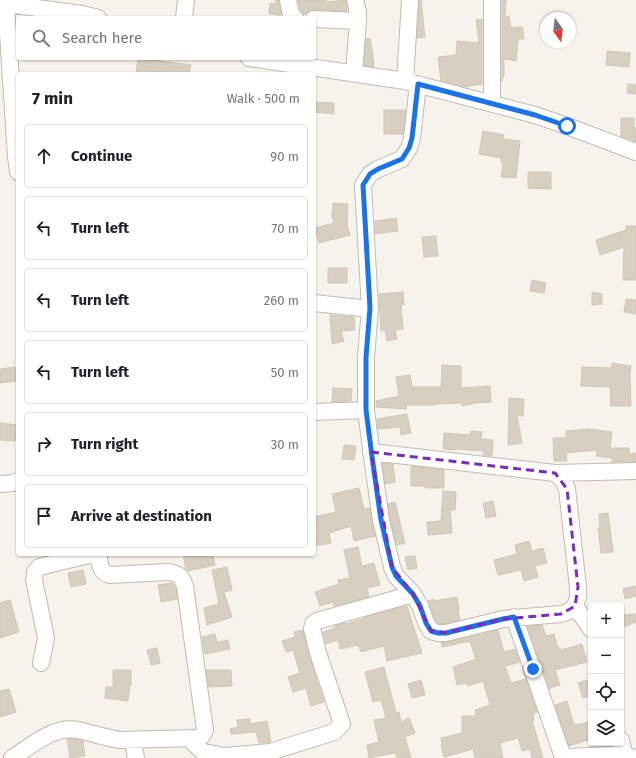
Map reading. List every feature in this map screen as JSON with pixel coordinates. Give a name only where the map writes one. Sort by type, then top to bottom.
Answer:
[{"type":"street","points":[[184,16],[186,0]]},
{"type":"street","points":[[288,0],[292,16]]},
{"type":"street","points":[[354,73],[358,22],[358,12],[355,0]]},
{"type":"street","points":[[410,0],[412,138],[409,148],[402,159],[370,174],[363,185],[370,308],[366,357],[366,410],[381,520],[392,567],[396,576],[413,594],[431,631],[446,633],[514,617],[561,614],[570,611],[575,606],[578,597],[578,587],[567,489],[563,480],[555,473]]},
{"type":"street","points":[[492,0],[492,104]]},
{"type":"street","points":[[16,157],[3,3],[90,16]]},
{"type":"street","points":[[316,19],[358,22]]},
{"type":"street","points":[[257,64],[354,73],[411,83],[535,115],[636,152]]},
{"type":"street","points":[[316,303],[370,308]]},
{"type":"street","points":[[316,412],[366,410]]},
{"type":"street","points":[[371,452],[555,473],[636,471]]},
{"type":"street","points":[[0,484],[16,482]]},
{"type":"street","points":[[41,663],[46,638],[34,580],[35,572],[40,567],[85,556]]},
{"type":"street","points":[[12,758],[44,737],[66,729],[77,729],[120,740],[196,738],[202,736],[205,730],[185,586],[182,578],[177,574],[168,572],[109,575],[102,569],[99,556]]},
{"type":"street","points":[[188,738],[203,752],[212,756],[226,756],[270,752],[334,732],[342,724],[318,653],[312,629],[313,624],[317,621],[413,594]]},
{"type":"street","points":[[575,606],[588,625]]},
{"type":"street","points":[[514,617],[562,754],[570,757],[626,751]]},
{"type":"street","points":[[133,740],[136,758]]},
{"type":"highlighted area","points":[[371,452],[555,473],[567,489],[578,587],[575,606],[561,614],[503,619],[446,633],[431,631],[413,594],[392,567]]},
{"type":"building","points":[[275,0],[279,0],[281,15],[269,14],[270,3],[277,4]]},
{"type":"building","points":[[298,0],[326,0],[326,2],[346,0],[347,11],[310,10],[306,14],[303,14],[300,10]]},
{"type":"building","points":[[419,0],[421,0],[425,37],[417,38]]},
{"type":"building","points":[[502,0],[506,0],[505,17],[509,16],[511,28],[522,27],[524,39],[518,39],[516,61],[504,59],[504,77],[502,77]]},
{"type":"building","points":[[482,19],[482,84],[465,87],[441,81],[438,57],[456,55],[457,41],[479,43],[476,20]]},
{"type":"building","points":[[370,38],[374,67],[364,65],[366,39]]},
{"type":"building","points":[[607,51],[630,53],[629,67],[606,65]]},
{"type":"building","points":[[138,60],[153,60],[191,65],[189,72],[136,72]]},
{"type":"building","points":[[628,84],[636,85],[636,94],[627,93]]},
{"type":"building","points":[[316,102],[334,103],[334,114],[316,112]]},
{"type":"building","points":[[384,110],[406,110],[403,134],[384,134]]},
{"type":"building","points":[[621,118],[634,118],[636,142],[621,136]]},
{"type":"building","points":[[483,131],[504,135],[503,139],[520,141],[516,178],[501,177],[503,163],[501,162],[501,158],[479,154]]},
{"type":"building","points":[[528,172],[551,172],[551,189],[528,188]]},
{"type":"building","points":[[333,203],[348,204],[347,225],[350,235],[319,243],[316,228],[334,223],[332,216]]},
{"type":"building","points":[[396,218],[398,231],[375,234],[375,221]]},
{"type":"building","points":[[626,226],[636,226],[636,280],[623,280],[624,247],[600,255],[596,240],[626,230]]},
{"type":"building","points":[[436,236],[438,256],[424,257],[422,237]]},
{"type":"building","points":[[328,268],[347,268],[347,283],[328,283]]},
{"type":"building","points":[[532,280],[546,283],[544,293],[530,291]]},
{"type":"building","points":[[403,292],[404,305],[401,305],[403,329],[395,330],[397,339],[387,341],[385,330],[381,331],[379,294]]},
{"type":"building","points":[[592,292],[602,294],[602,304],[592,305]]},
{"type":"building","points":[[626,299],[636,300],[636,314],[624,312]]},
{"type":"building","points":[[330,315],[354,317],[355,330],[341,331],[344,341],[332,344]]},
{"type":"building","points":[[612,363],[631,366],[631,406],[611,406],[610,387],[581,386],[582,367],[611,368]]},
{"type":"building","points":[[442,365],[461,366],[461,388],[490,386],[491,402],[462,406],[462,403],[406,405],[406,409],[376,407],[376,401],[399,396],[396,377],[410,375],[412,387],[441,387]]},
{"type":"building","points":[[15,367],[16,381],[0,383],[0,369]]},
{"type":"building","points":[[333,388],[352,389],[351,401],[332,402]]},
{"type":"building","points":[[509,398],[524,399],[523,416],[517,416],[522,443],[508,445]]},
{"type":"building","points":[[407,414],[411,433],[401,435],[400,427],[378,429],[377,419]]},
{"type":"building","points":[[0,423],[16,425],[15,441],[0,440]]},
{"type":"building","points":[[589,429],[612,432],[610,448],[629,448],[629,454],[636,453],[636,462],[612,462],[612,458],[596,456],[597,450],[566,453],[567,461],[554,461],[553,438],[566,438],[566,431]]},
{"type":"building","points":[[471,431],[482,432],[481,439],[493,440],[492,456],[483,455],[484,451],[443,449],[444,433],[470,435]]},
{"type":"building","points":[[344,445],[356,446],[354,460],[342,459]]},
{"type":"building","points":[[382,463],[393,464],[395,482],[385,484]]},
{"type":"building","points":[[411,466],[444,470],[444,488],[411,486]]},
{"type":"building","points":[[359,488],[364,509],[370,508],[375,536],[354,541],[351,526],[329,533],[331,543],[316,546],[316,517],[336,512],[332,494]]},
{"type":"building","points":[[443,491],[456,492],[455,510],[450,510],[452,533],[428,535],[427,522],[441,521]]},
{"type":"building","points":[[493,501],[496,516],[486,518],[483,503]]},
{"type":"building","points":[[395,502],[405,543],[396,545],[388,504]]},
{"type":"building","points":[[608,513],[613,552],[601,553],[598,528],[600,528],[599,514]]},
{"type":"building","points":[[529,541],[532,551],[543,548],[547,563],[535,566],[538,577],[524,581],[521,570],[498,575],[494,560],[517,554],[515,545]]},
{"type":"building","points":[[358,547],[362,566],[374,563],[380,585],[367,588],[369,597],[334,606],[333,602],[320,606],[315,592],[339,584],[338,580],[350,578],[344,550]]},
{"type":"building","points":[[183,556],[213,556],[215,565],[188,571],[186,569]]},
{"type":"building","points":[[415,556],[417,568],[408,570],[405,557]]},
{"type":"building","points":[[227,567],[232,590],[224,592],[232,617],[207,625],[204,608],[219,604],[212,570]]},
{"type":"building","points":[[83,570],[86,584],[71,587],[68,573]]},
{"type":"building","points":[[172,583],[176,588],[177,599],[161,602],[158,585]]},
{"type":"building","points":[[636,586],[636,596],[625,599],[623,589]]},
{"type":"building","points":[[457,597],[460,620],[445,624],[437,623],[428,601]]},
{"type":"building","points":[[10,600],[19,632],[0,638],[0,603]]},
{"type":"building","points":[[407,606],[422,653],[387,661],[384,646],[361,652],[358,645],[340,649],[338,640],[326,644],[323,632],[335,628],[335,626]]},
{"type":"building","points":[[636,614],[636,622],[624,627],[624,615]]},
{"type":"building","points":[[542,625],[546,636],[554,634],[558,648],[561,650],[582,644],[587,662],[555,670],[560,685],[549,688],[527,626]]},
{"type":"building","points":[[303,630],[309,656],[324,702],[311,706],[306,688],[293,692],[288,677],[300,673],[293,650],[286,652],[282,641],[295,637],[294,632]]},
{"type":"building","points":[[498,630],[504,652],[515,649],[520,662],[505,666],[511,683],[526,679],[537,712],[533,713],[534,720],[532,720],[543,758],[532,758],[530,749],[522,751],[518,738],[500,743],[503,758],[475,758],[473,749],[444,757],[441,738],[462,733],[462,716],[476,716],[475,710],[490,705],[483,681],[468,686],[466,683],[457,685],[453,667],[476,659],[470,641],[442,647],[441,642],[448,642]]},
{"type":"building","points":[[215,634],[217,642],[228,640],[230,649],[205,654],[202,637]]},
{"type":"building","points":[[157,648],[160,663],[151,665],[147,650]]},
{"type":"building","points":[[384,667],[396,713],[399,712],[401,722],[409,718],[415,733],[405,737],[411,758],[397,758],[395,753],[369,758],[367,745],[379,742],[374,720],[386,718],[381,700],[373,702],[365,672]]},
{"type":"building","points":[[113,670],[131,670],[131,685],[128,701],[105,698],[106,687],[113,687]]},
{"type":"building","points":[[206,670],[231,670],[232,686],[209,687]]},
{"type":"building","points":[[421,680],[425,695],[412,698],[408,684]]},
{"type":"building","points":[[588,680],[588,697],[583,698],[578,683]]},
{"type":"building","points":[[9,689],[16,712],[0,717],[0,691]]},
{"type":"building","points":[[567,701],[574,725],[588,723],[588,740],[569,746],[555,705]]},
{"type":"building","points":[[250,719],[250,724],[267,721],[271,742],[259,743],[256,732],[231,734],[230,729],[238,727],[237,720]]},
{"type":"building","points":[[67,739],[77,739],[83,741],[85,756],[70,758]]},
{"type":"route","points":[[533,669],[514,617],[446,633],[431,631],[413,594],[396,576],[392,567],[381,520],[366,410],[366,357],[370,308],[363,185],[370,174],[402,159],[409,148],[412,138],[418,84],[535,115],[567,126]]}]
